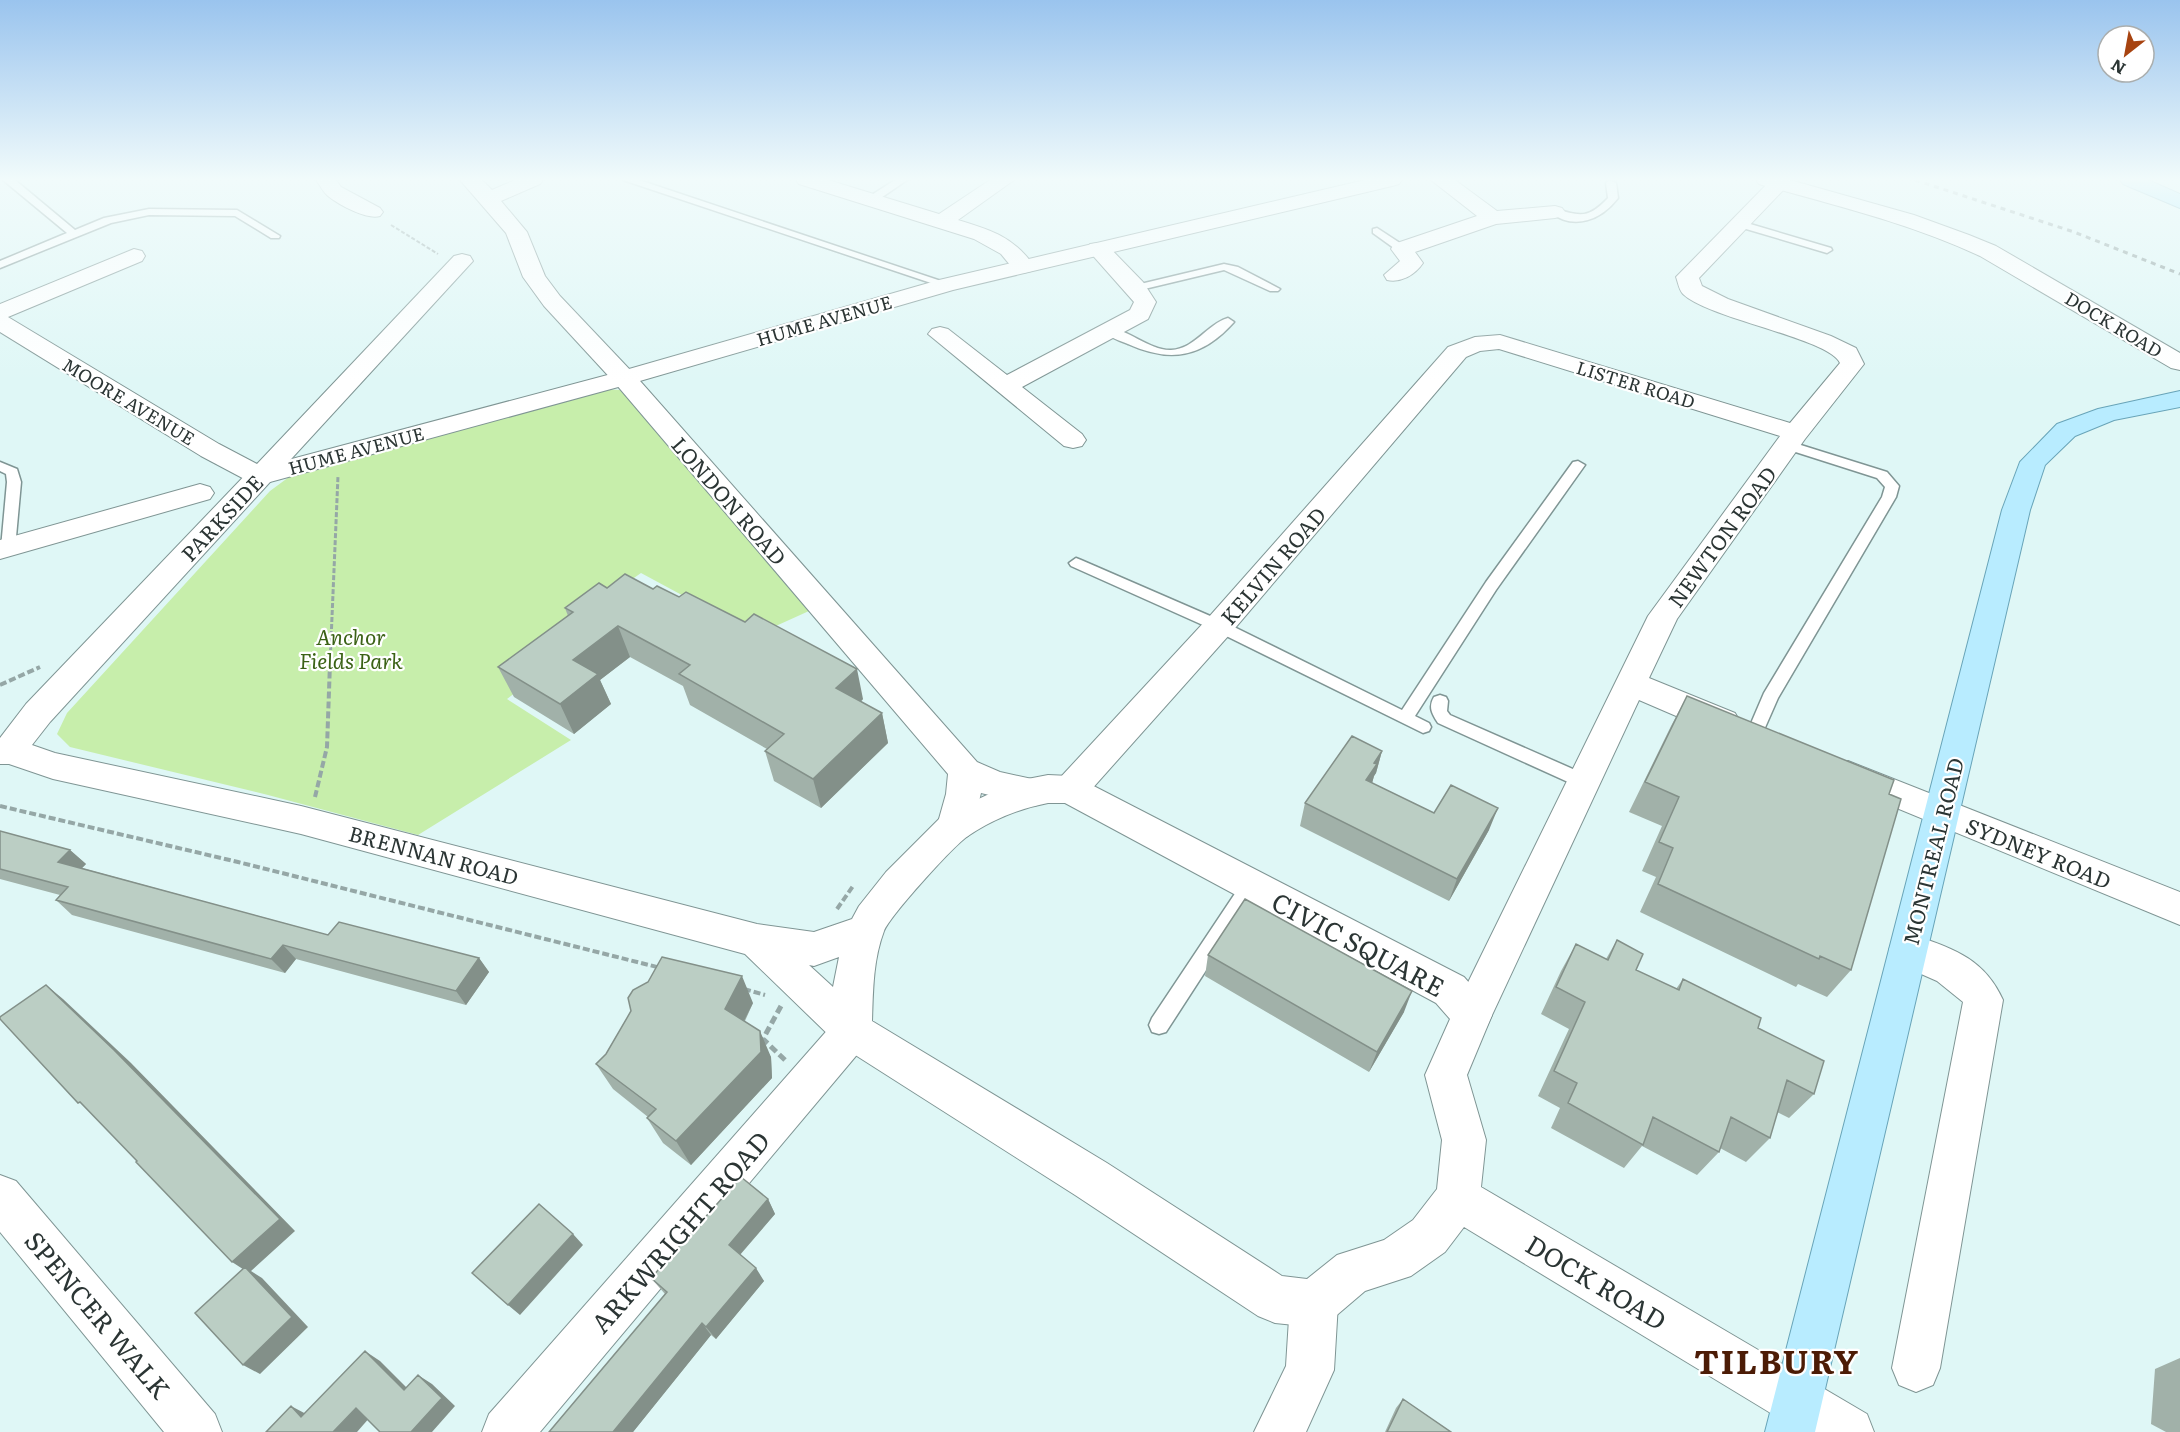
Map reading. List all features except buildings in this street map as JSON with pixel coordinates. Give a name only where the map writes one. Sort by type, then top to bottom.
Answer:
[{"type":"main road","name":"MONTREAL ROAD","points":[[1794,1417],[2016,510],[2033,462],[2066,430],[2107,414],[2180,399]]},
{"type":"street","name":"LONDON ROAD","points":[[522,247],[534,277],[552,301],[624,378],[965,771]]},
{"type":"street","points":[[1005,247],[1023,266]]},
{"type":"street","name":"HUME AVENUE","points":[[260,476],[624,378],[947,285],[1107,247]]},
{"type":"street","points":[[1395,275],[1412,263],[1402,249],[1408,247]]},
{"type":"street","name":"NEWTON ROAD","points":[[1472,1015],[1664,616],[1792,439],[1852,364],[1847,353],[1823,341],[1720,304],[1692,290],[1687,277],[1717,247]]},
{"type":"street","name":"DOCK ROAD","points":[[1980,247],[2180,363]]},
{"type":"street","points":[[1005,386],[1140,314],[1145,302],[1136,288],[1098,249]]},
{"type":"street","points":[[0,312],[134,256]]},
{"type":"street","name":"PARKSIDE","points":[[5,751],[462,261]]},
{"type":"street","name":"MOORE AVENUE","points":[[0,322],[210,450],[260,476]]},
{"type":"street","points":[[940,334],[1073,440]]},
{"type":"street","name":"LISTER ROAD","points":[[1475,344],[1500,342],[1792,439]]},
{"type":"street","name":"KELVIN ROAD","points":[[1070,790],[1219,626],[1457,352],[1475,344]]},
{"type":"street","points":[[4,549],[200,493]]},
{"type":"street","points":[[1632,684],[1787,748]]},
{"type":"street","name":"BRENNAN ROAD","points":[[5,751],[53,766],[301,820],[758,941],[814,949],[865,931]]},
{"type":"street","name":"SYDNEY ROAD","points":[[1821,762],[2180,909]]},
{"type":"street","points":[[955,826],[963,794],[965,771],[994,784],[1035,792]]},
{"type":"street","points":[[852,1031],[853,976],[865,931],[872,917],[899,883],[955,826],[1017,795],[1070,790]]},
{"type":"street","name":"CIVIC SQUARE","points":[[1070,790],[1450,990],[1472,1015]]},
{"type":"street","points":[[758,941],[852,1031],[1081,1173],[1275,1299],[1314,1303],[1353,1271],[1395,1260],[1430,1236],[1458,1198],[1464,1140],[1446,1075],[1472,1015]]},
{"type":"street","points":[[1908,950],[1968,977],[1978,988],[1983,1000],[1916,1368]]},
{"type":"street","name":"ARKWRIGHT ROAD","points":[[507,1432],[852,1031]]},
{"type":"street","name":"SPENCER WALK","points":[[0,1197],[197,1432]]},
{"type":"street","name":"DOCK ROAD","points":[[1458,1198],[1794,1417],[1849,1432]]},
{"type":"street","points":[[1279,1432],[1310,1370],[1314,1303]]},
{"type":"lane","points":[[0,265],[45,247]]},
{"type":"lane","points":[[831,247],[947,285]]},
{"type":"lane","points":[[1816,247],[1827,250]]},
{"type":"lane","points":[[1136,288],[1224,267],[1234,269],[1274,289]]},
{"type":"lane","points":[[1109,331],[1156,352],[1167,354],[1195,348],[1228,322]]},
{"type":"lane","points":[[1754,735],[1770,697],[1889,497],[1892,486],[1882,474],[1792,439]]},
{"type":"lane","points":[[1406,717],[1491,586],[1578,465]]},
{"type":"lane","points":[[0,466],[12,472],[14,482],[4,549]]},
{"type":"lane","points":[[1076,563],[1219,626],[1423,727]]},
{"type":"lane","points":[[1440,701],[1439,712],[1444,719],[1585,782]]},
{"type":"lane","points":[[1159,1025],[1251,885]]},
{"type":"path","points":[[427,247],[437,253],[462,261]]},
{"type":"path","points":[[301,820],[313,805],[327,747],[339,454]]},
{"type":"path","points":[[0,685],[51,662]]},
{"type":"path","points":[[0,806],[238,862],[664,969]]},
{"type":"path","points":[[738,988],[767,996]]},
{"type":"path","points":[[783,1004],[763,1039],[787,1062]]},
{"type":"green space","name":"Anchor Fields Park","points":[[603,389],[620,390],[625,394],[809,611],[756,635],[641,573],[607,597],[578,644],[507,699],[571,740],[418,835],[268,795],[70,747],[57,734],[67,713],[270,491],[289,477],[303,471]]},
{"type":"railway","points":[[2111,247],[2180,274]]},
{"type":"district","name":"TILBURY","points":[[1777,1359]]}]
